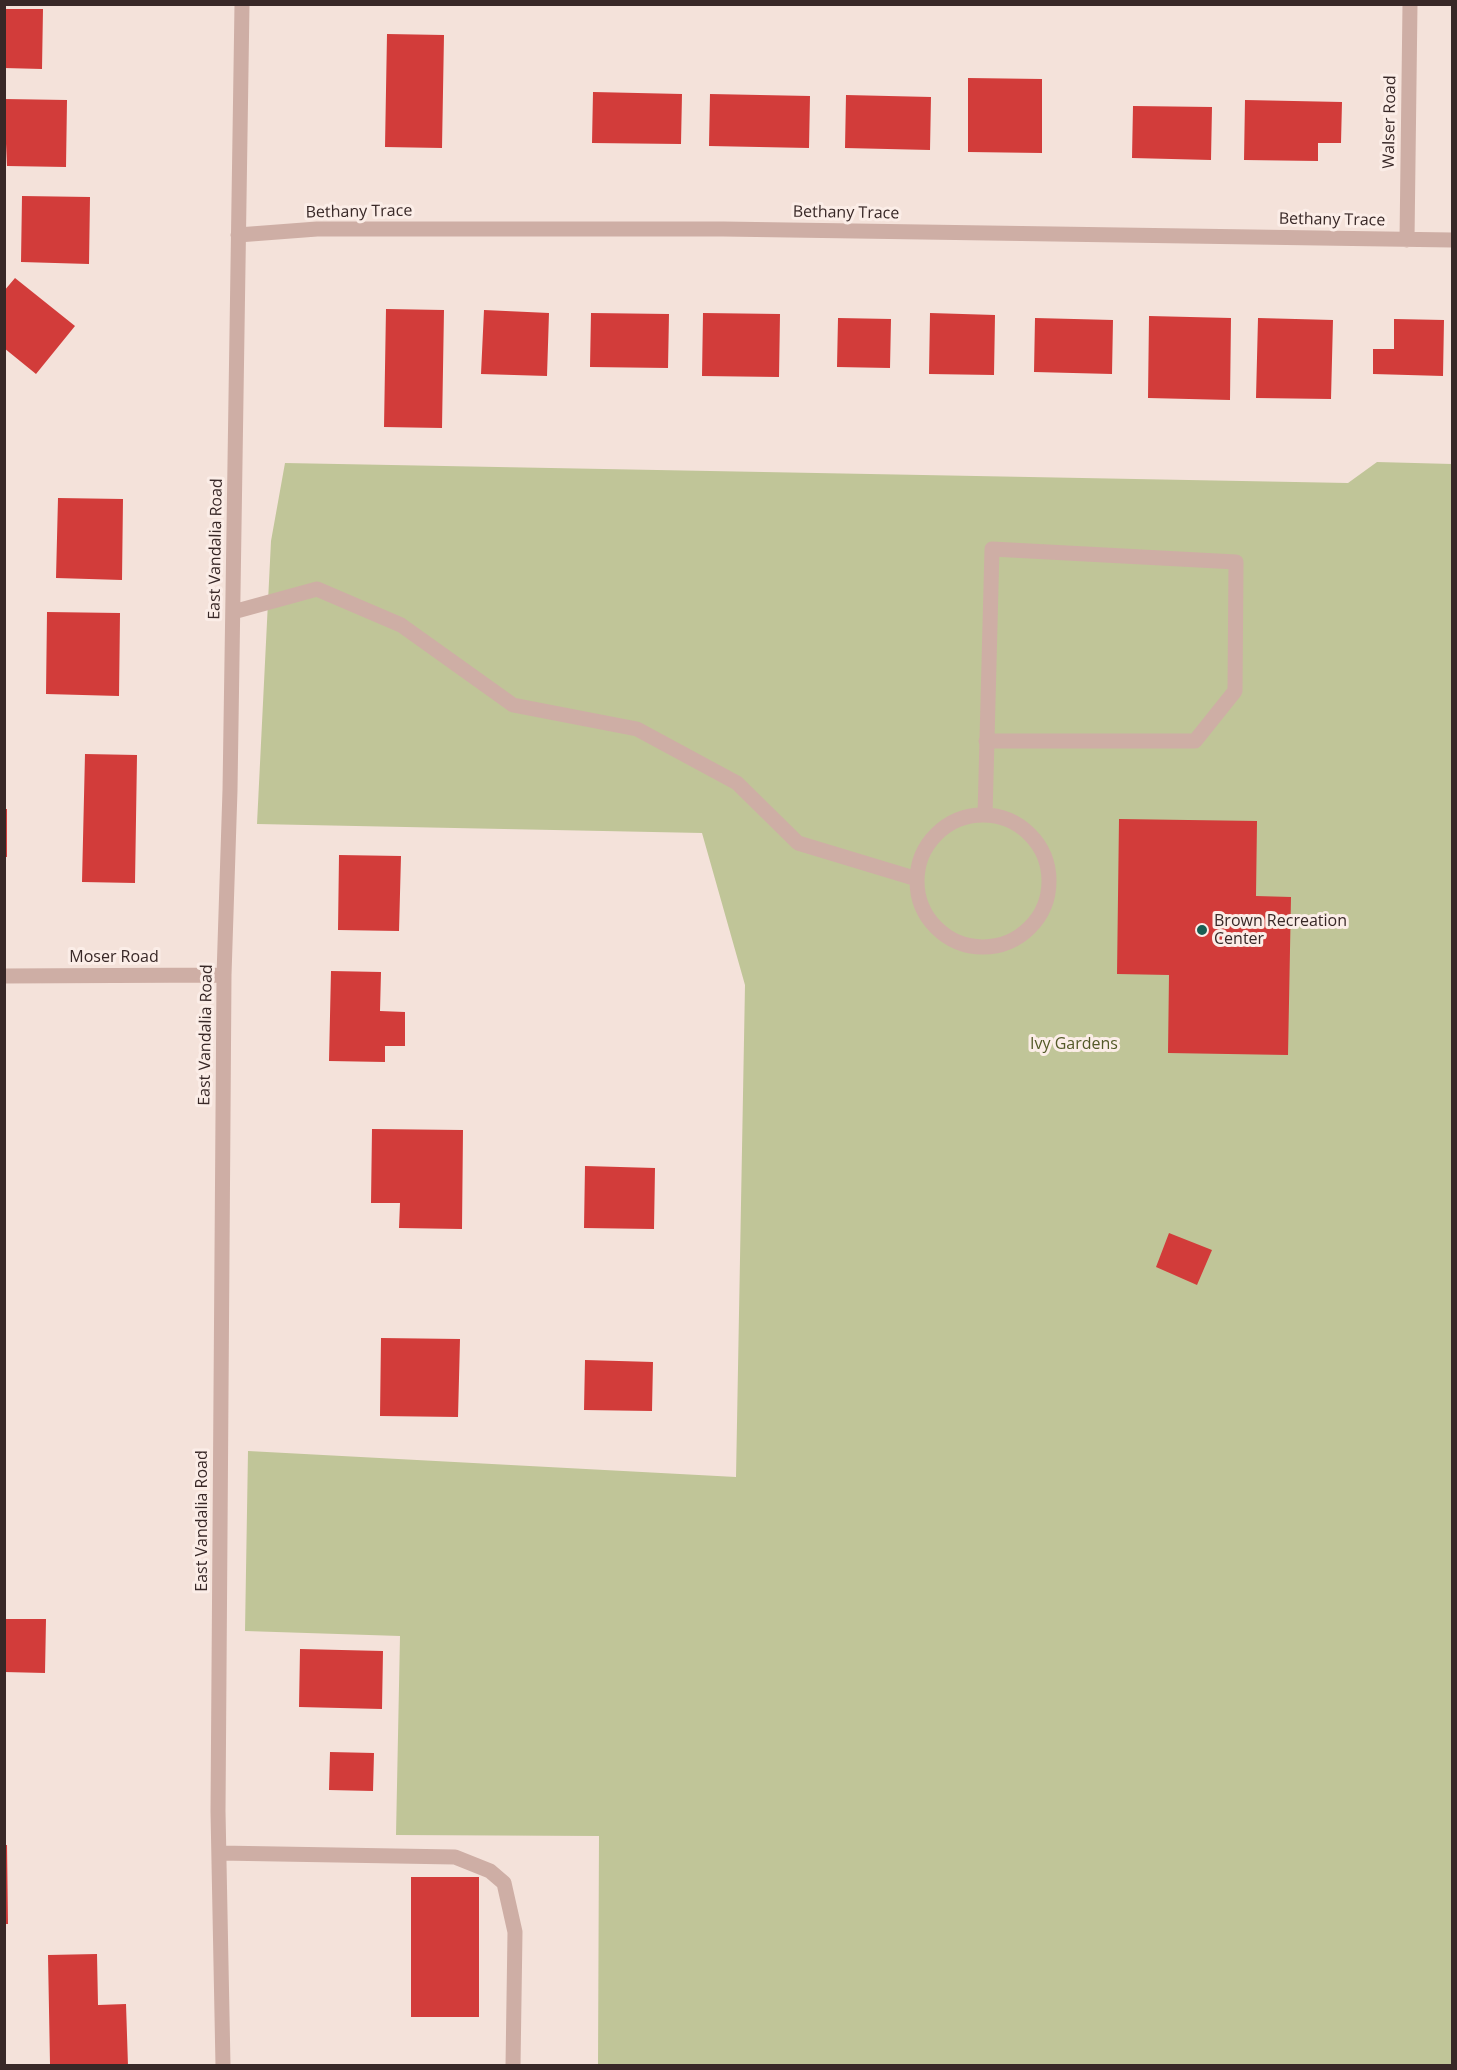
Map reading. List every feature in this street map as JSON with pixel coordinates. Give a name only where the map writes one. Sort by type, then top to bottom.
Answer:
[{"type":"street","name":"East Vandalia Road","points":[[223,2066],[219,1853],[224,975],[233,612],[242,4]]},
{"type":"street","name":"Walser Road","points":[[1407,240],[1410,4]]},
{"type":"street","name":"Bethany Trace","points":[[238,235],[317,230],[723,229],[1452,240]]},
{"type":"street","points":[[985,815],[986,741],[992,549],[1236,562],[1235,691],[1195,741],[986,741]]},
{"type":"street","points":[[233,612],[317,589],[400,625],[513,705],[637,729],[737,783],[798,843],[917,879]]},
{"type":"street","points":[[985,815],[1014,822],[1032,836],[1044,855],[1049,877],[1047,899],[1038,919],[1022,935],[1004,944],[983,948],[962,944],[944,935],[929,919],[919,900],[917,879],[921,857],[933,838],[950,823],[971,816],[985,815]]},
{"type":"street","name":"Moser Road","points":[[4,976],[224,975]]},
{"type":"street","points":[[219,1853],[455,1857],[490,1871],[504,1883],[515,1932],[513,2066]]},
{"type":"green space","name":"Ivy Gardens","points":[[1377,462],[1452,464],[1452,2065],[598,2065],[599,1836],[396,1835],[400,1636],[245,1631],[248,1451],[736,1477],[745,985],[702,833],[257,824],[271,541],[285,463],[1348,483]]},
{"type":"building","points":[[4,9],[43,9],[42,69],[4,68]]},
{"type":"building","points":[[387,34],[444,35],[442,148],[385,147]]},
{"type":"building","points":[[968,78],[1042,79],[1042,153],[968,152]]},
{"type":"building","points":[[593,92],[682,94],[681,144],[592,143]]},
{"type":"building","points":[[710,94],[810,96],[809,148],[709,146]]},
{"type":"building","points":[[846,95],[931,97],[930,150],[845,148]]},
{"type":"building","points":[[4,99],[67,100],[66,167],[7,166]]},
{"type":"building","points":[[1245,100],[1342,102],[1341,143],[1318,143],[1318,161],[1244,160]]},
{"type":"building","points":[[1133,106],[1212,107],[1211,160],[1132,158]]},
{"type":"building","points":[[22,196],[90,197],[89,264],[21,262]]},
{"type":"building","points":[[15,278],[75,326],[36,374],[4,348],[4,291]]},
{"type":"building","points":[[386,309],[444,310],[442,428],[384,427]]},
{"type":"building","points":[[484,310],[549,313],[547,376],[481,374]]},
{"type":"building","points":[[591,313],[669,314],[668,368],[590,367]]},
{"type":"building","points":[[703,313],[780,314],[779,377],[702,376]]},
{"type":"building","points":[[930,313],[995,315],[994,375],[929,374]]},
{"type":"building","points":[[1149,316],[1231,318],[1230,400],[1148,398]]},
{"type":"building","points":[[838,318],[891,319],[890,368],[837,367]]},
{"type":"building","points":[[1035,318],[1113,320],[1112,374],[1034,372]]},
{"type":"building","points":[[1258,318],[1333,320],[1331,399],[1256,398]]},
{"type":"building","points":[[1394,319],[1444,320],[1443,376],[1373,374],[1373,349],[1394,349]]},
{"type":"building","points":[[58,498],[123,499],[122,580],[56,578]]},
{"type":"building","points":[[47,612],[120,613],[119,696],[46,694]]},
{"type":"building","points":[[85,754],[137,755],[135,883],[82,882]]},
{"type":"building","points":[[4,809],[7,809],[7,857],[4,857]]},
{"type":"building","points":[[1119,819],[1257,821],[1256,896],[1291,897],[1288,1055],[1168,1053],[1169,975],[1117,974]]},
{"type":"building","points":[[339,855],[401,856],[399,931],[338,930]]},
{"type":"building","points":[[331,971],[381,972],[380,1011],[405,1012],[405,1046],[385,1046],[385,1062],[329,1061]]},
{"type":"building","points":[[372,1129],[463,1130],[462,1229],[399,1228],[400,1203],[371,1203]]},
{"type":"building","points":[[585,1166],[655,1168],[654,1229],[584,1228]]},
{"type":"building","points":[[1169,1233],[1212,1250],[1197,1285],[1156,1267]]},
{"type":"building","points":[[381,1338],[460,1339],[458,1417],[380,1416]]},
{"type":"building","points":[[585,1360],[653,1362],[652,1411],[584,1410]]},
{"type":"building","points":[[5,1619],[46,1619],[45,1673],[4,1672]]},
{"type":"building","points":[[300,1649],[383,1651],[382,1709],[299,1707]]},
{"type":"building","points":[[330,1752],[374,1753],[373,1791],[329,1790]]},
{"type":"building","points":[[4,1845],[7,1845],[8,1924],[4,1924]]},
{"type":"building","points":[[411,1877],[479,1877],[479,2017],[411,2017]]},
{"type":"building","points":[[97,1954],[98,2005],[126,2004],[128,2066],[50,2064],[48,1955]]},
{"type":"place","name":"Brown Recreation Center","points":[[1202,930]]}]
